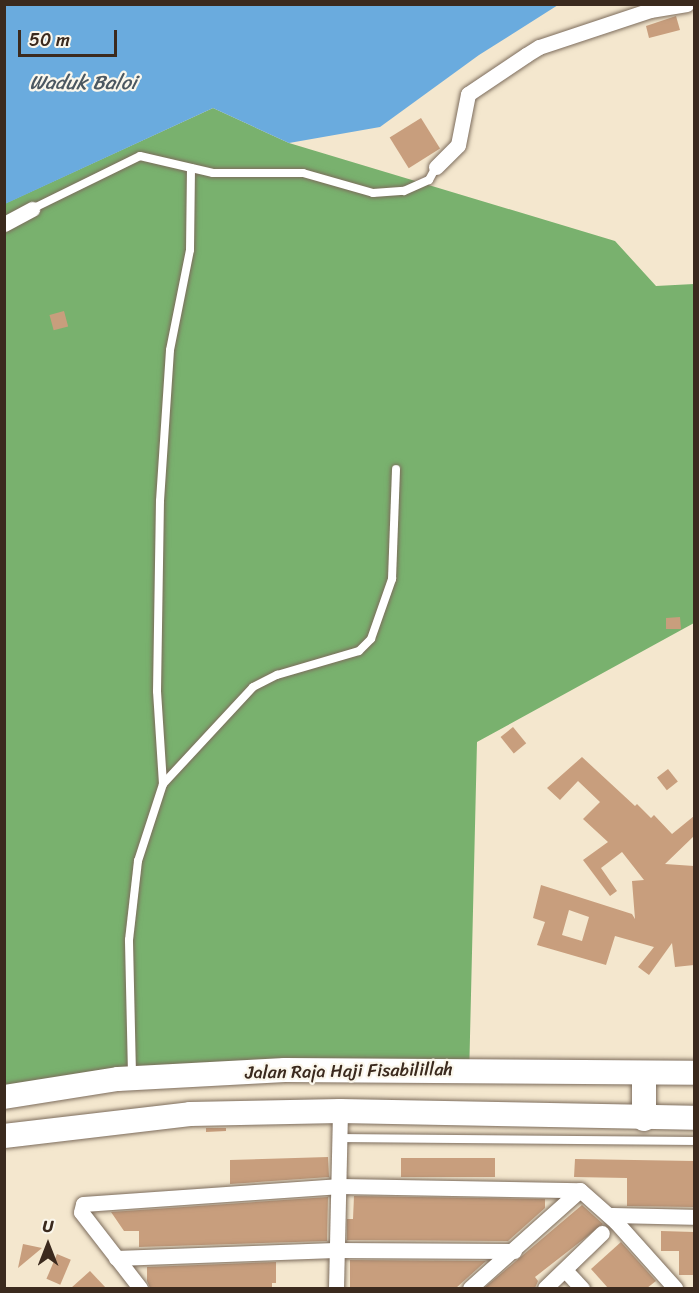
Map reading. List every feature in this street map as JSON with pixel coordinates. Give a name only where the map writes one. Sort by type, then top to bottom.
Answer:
[{"type":"main road","name":"Jalan Raja Haji Fisabilillah","points":[[4,1097],[132,1078],[354,1069],[694,1073]]},
{"type":"main road","points":[[644,1074],[644,1119]]},
{"type":"main road","points":[[4,1136],[190,1114],[340,1111],[644,1119],[694,1118]]},
{"type":"street","points":[[436,167],[458,145],[468,94],[526,55],[539,47],[650,10],[687,4]]},
{"type":"street","points":[[4,224],[32,208]]},
{"type":"street","points":[[336,1288],[335,1250],[340,1186],[340,1111]]},
{"type":"street","points":[[140,1288],[81,1212],[83,1204],[340,1186],[580,1190],[609,1215],[675,1288]]},
{"type":"street","points":[[470,1288],[580,1190]]},
{"type":"street","points":[[609,1215],[694,1217]]},
{"type":"street","points":[[549,1287],[602,1233]]},
{"type":"street","points":[[116,1258],[335,1250],[514,1251]]},
{"type":"street","points":[[565,1270],[582,1288]]},
{"type":"lane","points":[[32,208],[140,156],[191,168],[270,176],[303,173],[373,193],[404,191],[429,180],[436,167]]},
{"type":"lane","points":[[132,1078],[129,940],[138,861],[163,784],[157,691],[160,501],[170,350],[190,250],[191,168]]},
{"type":"lane","points":[[163,784],[253,687],[277,675],[358,651],[371,639],[392,579],[396,469]]},
{"type":"lane","points":[[340,1138],[694,1141]]},
{"type":"green space","points":[[213,108],[289,143],[615,241],[656,286],[694,284],[694,623],[477,742],[469,1079],[187,1083],[5,1103],[4,204]]},
{"type":"water","name":"Waduk Baloi","points":[[4,5],[558,5],[479,55],[380,127],[289,143],[213,108],[5,204]]},
{"type":"building","points":[[676,16],[680,30],[649,38],[646,26]]},
{"type":"building","points":[[421,118],[440,149],[409,168],[390,138]]},
{"type":"building","points":[[64,311],[68,326],[54,330],[50,315]]},
{"type":"building","points":[[680,617],[681,629],[666,629],[666,618]]},
{"type":"building","points":[[513,727],[526,743],[514,753],[501,737]]},
{"type":"building","points":[[582,757],[635,806],[637,804],[651,818],[654,815],[672,834],[694,816],[694,836],[665,864],[694,866],[694,965],[675,967],[672,943],[649,975],[638,967],[654,947],[615,936],[606,965],[537,945],[545,922],[533,918],[541,885],[632,914],[635,919],[632,881],[644,880],[622,852],[601,868],[617,891],[610,896],[583,860],[608,842],[583,819],[600,802],[578,781],[560,800],[547,788]],"holes":[[[569,910],[589,917],[582,941],[562,935]]]},
{"type":"building","points":[[668,769],[678,782],[667,790],[657,778]]},
{"type":"building","points":[[206,1128],[226,1128],[226,1131],[206,1132]]},
{"type":"building","points":[[328,1157],[329,1177],[230,1184],[230,1160]]},
{"type":"building","points":[[401,1158],[495,1158],[495,1177],[401,1177]]},
{"type":"building","points":[[575,1159],[694,1161],[694,1207],[627,1206],[627,1178],[574,1177]]},
{"type":"building","points":[[354,1196],[545,1199],[545,1208],[508,1241],[347,1240],[347,1219],[353,1219]]},
{"type":"building","points":[[328,1197],[327,1241],[139,1247],[139,1231],[124,1231],[111,1212]]},
{"type":"building","points":[[582,1205],[603,1224],[535,1277],[538,1281],[535,1288],[484,1288]]},
{"type":"building","points":[[661,1231],[694,1232],[694,1275],[679,1275],[679,1251],[661,1251]]},
{"type":"building","points":[[621,1242],[656,1281],[647,1288],[608,1288],[591,1269]]},
{"type":"building","points":[[23,1244],[42,1248],[18,1268]]},
{"type":"building","points":[[57,1254],[71,1260],[60,1285],[46,1279]]},
{"type":"building","points":[[350,1260],[486,1261],[456,1288],[350,1288]]},
{"type":"building","points":[[276,1262],[276,1283],[272,1283],[272,1288],[150,1288],[147,1281],[147,1267]]},
{"type":"building","points":[[90,1271],[106,1288],[71,1288]]}]
